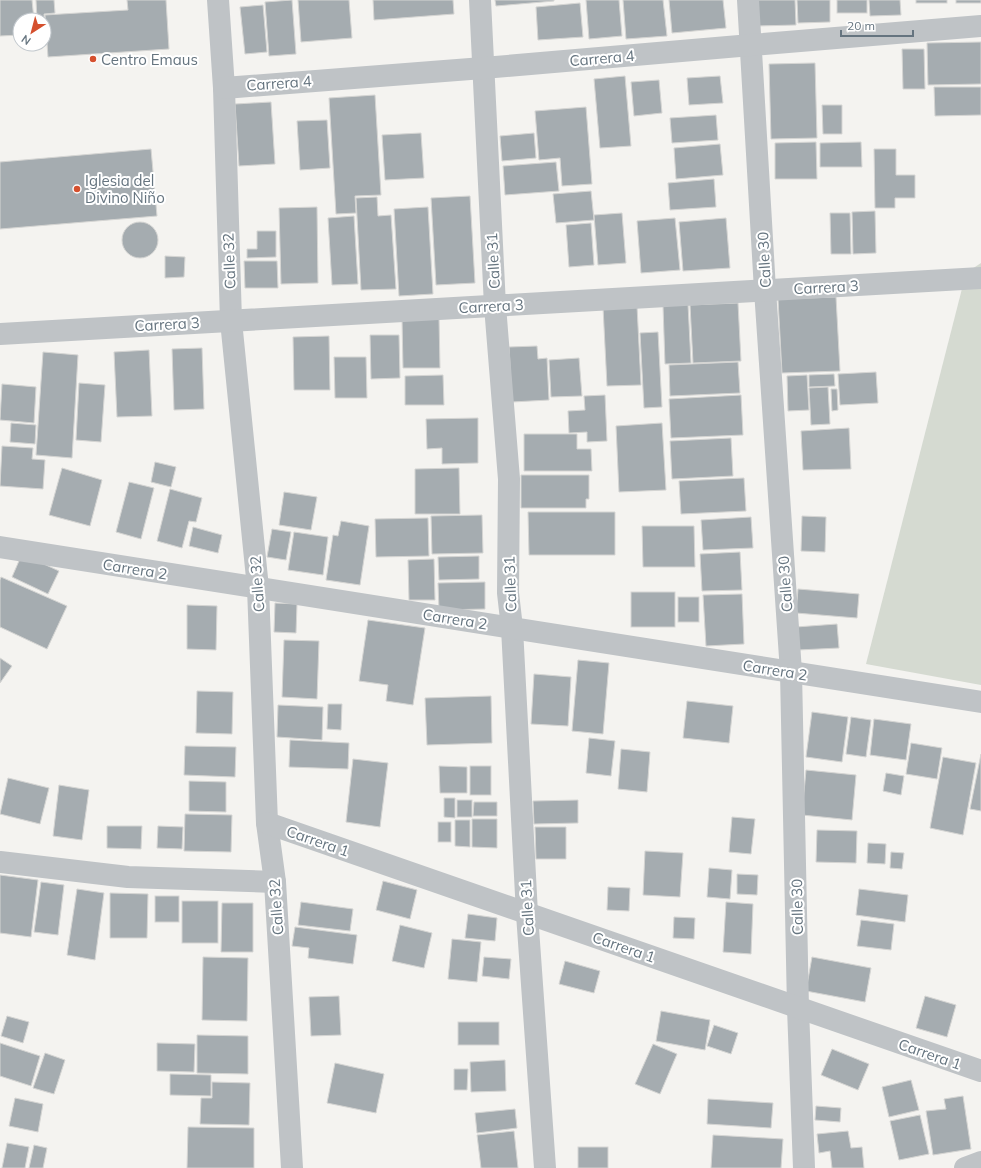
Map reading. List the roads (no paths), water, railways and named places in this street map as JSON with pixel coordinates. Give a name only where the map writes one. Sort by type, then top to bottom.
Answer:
[{"type":"street","name":"Calle 32","points":[[218,0],[224,88],[231,321],[258,588],[267,823],[275,882],[292,1168]]},
{"type":"street","name":"Calle 31","points":[[480,0],[495,306],[510,479],[508,593],[512,628],[526,914],[545,1168]]},
{"type":"street","name":"Calle 30","points":[[748,0],[765,290],[791,672],[798,1008],[804,1168]]},
{"type":"street","name":"Carrera 4","points":[[224,88],[483,68],[981,26]]},
{"type":"street","name":"Carrera 3","points":[[0,334],[981,278]]},
{"type":"street","name":"Carrera 2","points":[[0,547],[981,702]]},
{"type":"street","name":"Carrera 1","points":[[267,823],[981,1071]]},
{"type":"street","points":[[0,862],[128,877],[275,882]]},
{"type":"street","points":[[965,1168],[981,1162]]},
{"type":"place","name":"Centro Emaus","points":[[93,59]]},
{"type":"place","name":"Iglesia del Divino Niño","points":[[77,189]]}]
